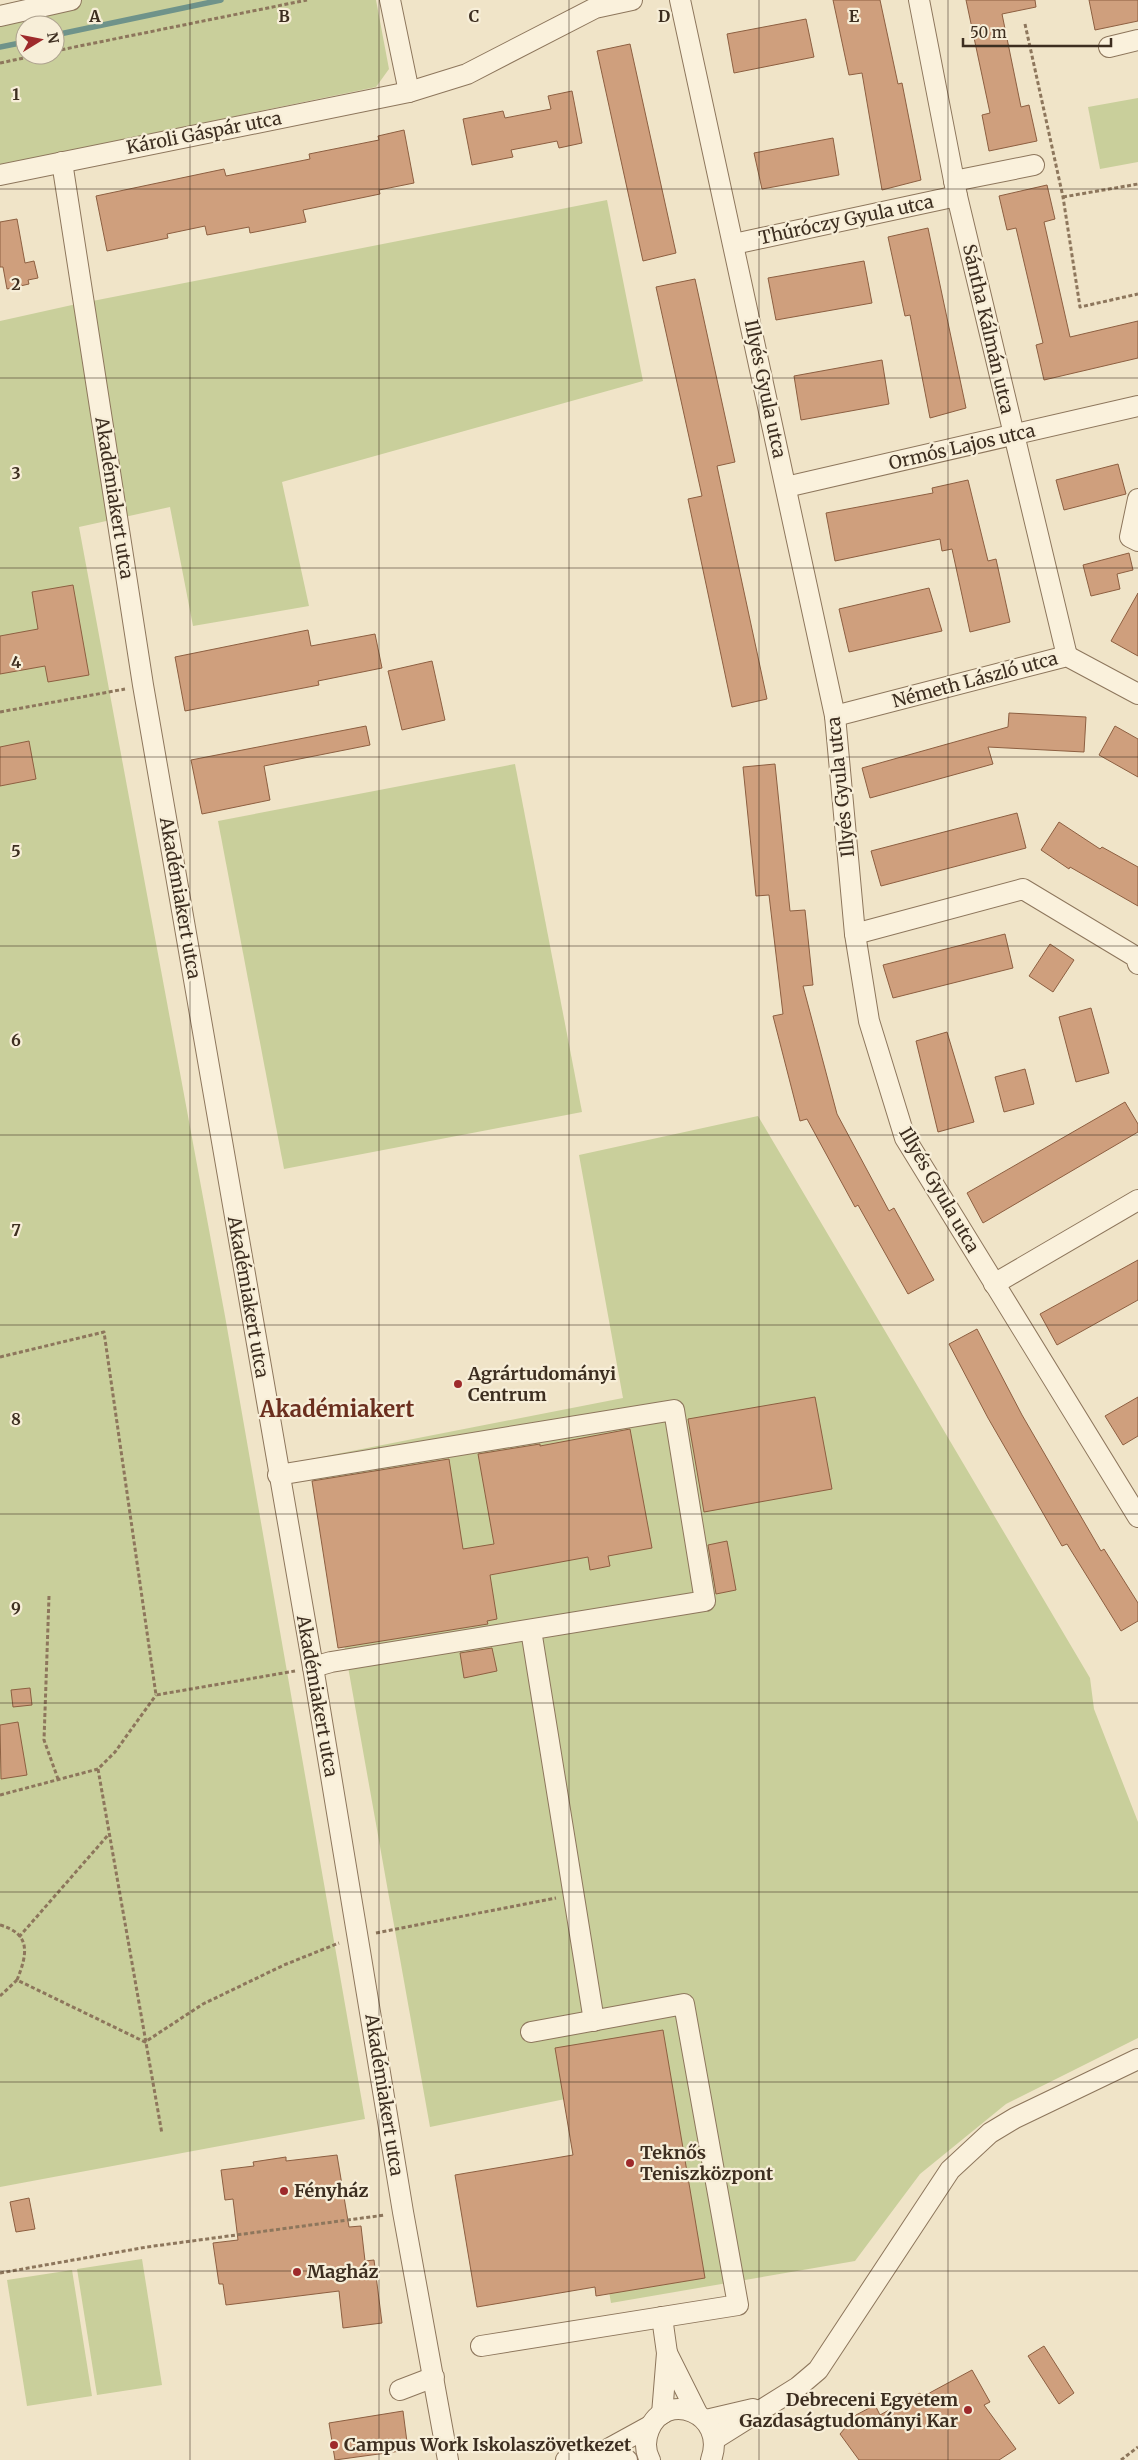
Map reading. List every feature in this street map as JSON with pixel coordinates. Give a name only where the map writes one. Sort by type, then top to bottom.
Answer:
[{"type":"street","points":[[0,16],[71,0]]},
{"type":"street","points":[[390,0],[409,92]]},
{"type":"street","name":"Károli Gáspár utca","points":[[0,176],[409,92],[467,74],[596,8],[632,0]]},
{"type":"street","name":"Illyés Gyula utca","points":[[680,0],[835,716],[855,934],[869,1021],[905,1138],[994,1284],[1135,1505]]},
{"type":"street","name":"Sántha Kálmán utca","points":[[918,0],[956,188],[1013,436],[1067,656]]},
{"type":"street","points":[[1109,47],[1138,40]]},
{"type":"street","name":"Akadémiakert utca","points":[[62,162],[143,685],[278,1475],[313,1668],[403,2212],[448,2460]]},
{"type":"street","name":"Thúróczy Gyula utca","points":[[734,244],[956,188],[1034,165]]},
{"type":"street","name":"Ormós Lajos utca","points":[[786,487],[1138,406]]},
{"type":"street","points":[[1138,499],[1130,537],[1138,541]]},
{"type":"street","name":"Németh László utca","points":[[835,716],[1067,656],[1138,694]]},
{"type":"street","points":[[855,934],[1023,889],[1136,957],[1138,964]]},
{"type":"street","points":[[994,1284],[1138,1200]]},
{"type":"street","points":[[278,1475],[674,1410],[705,1602],[331,1662],[313,1668]]},
{"type":"street","points":[[530,1630],[594,2021]]},
{"type":"street","points":[[481,2346],[738,2305],[684,2004],[531,2032]]},
{"type":"street","points":[[715,2439],[798,2387],[818,2370],[950,2170],[990,2134],[1015,2118],[1138,2059]]},
{"type":"street","points":[[650,2460],[646,2447],[656,2420],[667,2353],[662,2317]]},
{"type":"street","points":[[667,2353],[701,2416],[712,2429],[715,2439],[711,2460]]},
{"type":"street","points":[[400,2390],[434,2377]]},
{"type":"street","points":[[566,2460],[599,2454],[656,2420],[679,2409],[701,2416],[767,2406]]},
{"type":"street","points":[[599,2454],[627,2460]]},
{"type":"path","points":[[65,49],[307,0]]},
{"type":"path","points":[[1025,24],[1063,197],[1080,308],[1138,294]]},
{"type":"path","points":[[0,63],[15,60]]},
{"type":"path","points":[[1063,197],[1138,184]]},
{"type":"path","points":[[0,712],[143,685]]},
{"type":"path","points":[[0,1357],[104,1332],[156,1695],[115,1752],[98,1769],[0,1795]]},
{"type":"path","points":[[50,1596],[44,1740],[58,1779]]},
{"type":"path","points":[[156,1695],[313,1668]]},
{"type":"path","points":[[98,1769],[162,2134]]},
{"type":"path","points":[[19,1937],[109,1834]]},
{"type":"path","points":[[146,2042],[203,2004],[284,1964],[358,1936],[574,1895]]},
{"type":"path","points":[[0,1925],[15,1930],[26,1952],[17,1980],[0,1996]]},
{"type":"path","points":[[17,1980],[146,2042]]},
{"type":"path","points":[[0,2273],[156,2246],[403,2212]]},
{"type":"path","points":[[1121,2460],[1138,2447]]},
{"type":"green space","points":[[24,0],[376,0],[389,69],[376,87],[0,165],[0,5]]},
{"type":"green space","points":[[1138,98],[1138,162],[1100,169],[1088,107]]},
{"type":"green space","points":[[607,200],[643,381],[282,482],[309,606],[193,626],[170,507],[79,527],[225,1316],[365,2119],[0,2187],[0,321],[72,305]]},
{"type":"green space","points":[[515,764],[582,1112],[284,1169],[218,821]]},
{"type":"green space","points":[[758,1116],[1090,1678],[1094,1709],[1138,1822],[1138,2038],[1006,2104],[920,2174],[855,2261],[611,2303],[575,2097],[430,2127],[311,1459],[623,1398],[579,1155]]},
{"type":"green space","points":[[142,2259],[162,2385],[97,2395],[77,2269]]},
{"type":"green space","points":[[72,2270],[92,2396],[27,2406],[7,2280]]},
{"type":"building","points":[[833,0],[880,0],[898,84],[902,83],[921,180],[882,190],[862,73],[849,75]]},
{"type":"building","points":[[966,0],[1035,0],[1036,7],[1002,14],[1021,107],[1029,105],[1037,141],[989,151],[982,115],[990,113]]},
{"type":"building","points":[[1089,0],[1138,0],[1138,21],[1095,30]]},
{"type":"building","points":[[806,19],[814,57],[734,73],[727,34]]},
{"type":"building","points":[[630,44],[676,253],[643,261],[597,51]]},
{"type":"building","points":[[572,91],[582,143],[559,148],[557,141],[511,150],[513,157],[472,165],[463,119],[503,111],[505,118],[551,109],[548,96]]},
{"type":"building","points":[[404,130],[414,183],[379,190],[380,194],[303,210],[306,222],[250,233],[249,227],[207,235],[205,226],[167,234],[168,238],[107,251],[96,196],[224,169],[226,176],[310,159],[309,154],[379,140],[378,136]]},
{"type":"building","points":[[833,138],[839,175],[762,189],[754,153]]},
{"type":"building","points":[[1047,185],[1055,219],[1044,222],[1070,337],[1138,321],[1138,358],[1044,380],[1036,345],[1043,343],[1016,228],[1007,230],[999,196]]},
{"type":"building","points":[[17,219],[25,263],[34,261],[38,278],[28,280],[29,284],[7,289],[3,267],[0,267],[0,222]]},
{"type":"building","points":[[928,228],[966,408],[930,418],[910,315],[905,316],[888,237]]},
{"type":"building","points":[[864,261],[872,303],[776,320],[768,278]]},
{"type":"building","points":[[695,279],[735,462],[717,466],[767,699],[732,707],[688,499],[702,496],[656,287]]},
{"type":"building","points":[[882,360],[889,404],[801,420],[794,376]]},
{"type":"building","points":[[1118,464],[1126,494],[1064,510],[1056,480]]},
{"type":"building","points":[[968,480],[988,561],[996,559],[1010,622],[970,632],[952,549],[942,551],[940,539],[835,561],[826,513],[933,493],[932,488]]},
{"type":"building","points":[[1129,553],[1133,570],[1117,574],[1120,589],[1091,596],[1083,565]]},
{"type":"building","points":[[73,585],[89,675],[48,682],[45,666],[0,674],[0,636],[38,629],[32,592]]},
{"type":"building","points":[[929,588],[942,631],[849,652],[839,609]]},
{"type":"building","points":[[1138,593],[1138,656],[1111,641]]},
{"type":"building","points":[[308,630],[311,646],[375,634],[382,668],[318,681],[319,685],[185,711],[175,657]]},
{"type":"building","points":[[432,661],[445,720],[402,730],[388,671]]},
{"type":"building","points":[[1009,713],[1086,717],[1084,752],[988,747],[993,764],[870,798],[862,768],[1008,727]]},
{"type":"building","points":[[366,726],[370,745],[264,766],[270,800],[202,814],[191,760]]},
{"type":"building","points":[[1115,726],[1138,739],[1138,777],[1099,755]]},
{"type":"building","points":[[29,741],[36,779],[0,786],[0,747]]},
{"type":"building","points":[[775,764],[790,911],[805,910],[813,985],[803,986],[837,1114],[889,1211],[894,1208],[934,1280],[908,1294],[858,1205],[855,1207],[807,1119],[800,1121],[773,1016],[783,1014],[769,895],[756,896],[743,767]]},
{"type":"building","points":[[1017,813],[1026,848],[881,886],[871,851]]},
{"type":"building","points":[[1059,822],[1100,849],[1102,847],[1138,867],[1138,906],[1070,867],[1069,869],[1041,850]]},
{"type":"building","points":[[1005,934],[1013,968],[893,998],[883,965]]},
{"type":"building","points":[[1050,944],[1074,960],[1053,992],[1029,976]]},
{"type":"building","points":[[1091,1008],[1109,1073],[1076,1082],[1059,1017]]},
{"type":"building","points":[[947,1032],[974,1122],[938,1132],[916,1041]]},
{"type":"building","points":[[1025,1069],[1034,1104],[1004,1112],[995,1077]]},
{"type":"building","points":[[1125,1102],[1138,1124],[1138,1132],[983,1223],[967,1193]]},
{"type":"building","points":[[1138,1260],[1138,1300],[1057,1345],[1040,1314]]},
{"type":"building","points":[[977,1329],[1022,1415],[1101,1551],[1104,1549],[1138,1603],[1138,1621],[1121,1631],[1067,1544],[1062,1546],[988,1418],[949,1344]]},
{"type":"building","points":[[815,1397],[832,1489],[704,1512],[688,1419]]},
{"type":"building","points":[[1138,1397],[1138,1436],[1123,1445],[1105,1416]]},
{"type":"building","points":[[630,1429],[652,1548],[608,1556],[610,1566],[590,1570],[588,1557],[490,1575],[497,1619],[487,1621],[488,1624],[338,1648],[312,1481],[449,1459],[463,1549],[494,1544],[478,1454],[540,1444],[540,1446]]},
{"type":"building","points":[[727,1541],[736,1590],[716,1594],[708,1545]]},
{"type":"building","points":[[492,1648],[497,1671],[464,1678],[460,1653]]},
{"type":"building","points":[[30,1688],[32,1705],[13,1707],[11,1690]]},
{"type":"building","points":[[18,1722],[27,1775],[1,1779],[0,1725]]},
{"type":"building","name":"Teknős Teniszközpont","points":[[663,2030],[705,2278],[596,2296],[595,2287],[477,2307],[455,2175],[573,2155],[555,2048]]},
{"type":"building","points":[[337,2155],[349,2227],[361,2226],[365,2261],[374,2260],[382,2323],[343,2328],[339,2291],[226,2305],[223,2284],[219,2284],[213,2243],[238,2240],[233,2199],[225,2200],[221,2170],[254,2166],[253,2162],[286,2157],[286,2161]]},
{"type":"building","points":[[29,2198],[35,2229],[16,2232],[10,2202]]},
{"type":"building","points":[[1044,2346],[1074,2393],[1059,2404],[1028,2356]]},
{"type":"building","name":"Debreceni Egyetem Gazdaságtudományi Kar","points":[[972,2370],[990,2402],[984,2405],[1016,2449],[999,2460],[859,2460],[840,2434],[856,2415],[875,2405],[880,2415],[920,2393],[922,2397]]},
{"type":"building","points":[[403,2411],[408,2450],[335,2460],[329,2423]]},
{"type":"waterway","points":[[65,33],[221,0]]},
{"type":"waterway","points":[[0,47],[15,44]]},
{"type":"place","name":"Agrártudományi Centrum","points":[[458,1384]]},
{"type":"place","name":"Teknős Teniszközpont","points":[[630,2163]]},
{"type":"place","name":"Fényház","points":[[284,2191]]},
{"type":"place","name":"Magház","points":[[297,2272]]},
{"type":"place","name":"Debreceni Egyetem Gazdaságtudományi Kar","points":[[968,2410]]},
{"type":"place","name":"Campus Work Iskolaszövetkezet","points":[[334,2445]]},
{"type":"district","name":"Akadémiakert","points":[[337,1409]]}]
